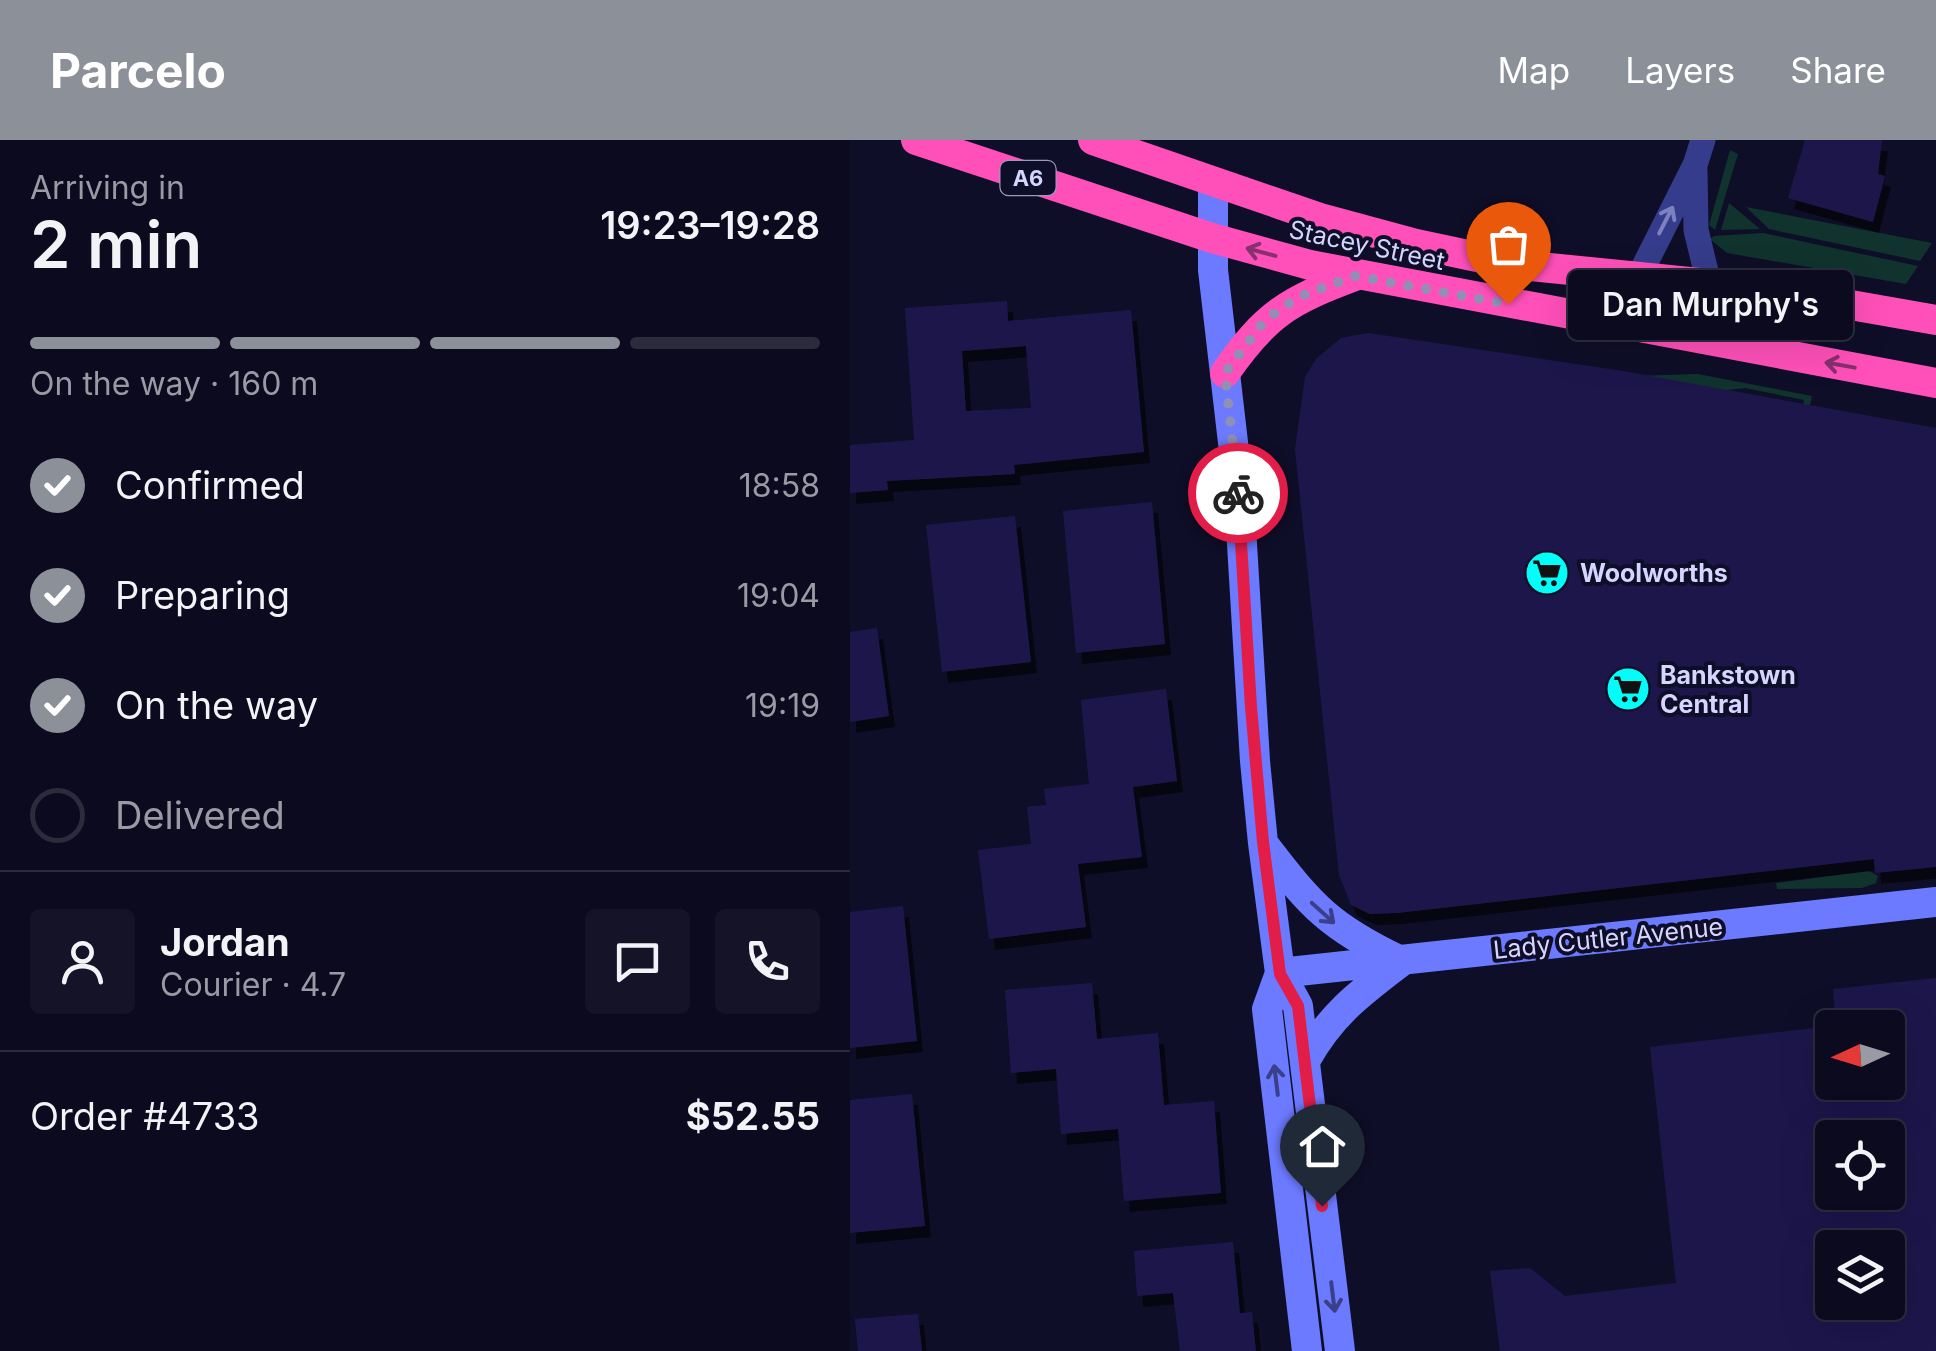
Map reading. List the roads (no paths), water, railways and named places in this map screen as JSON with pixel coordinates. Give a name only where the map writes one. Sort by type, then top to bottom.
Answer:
[{"type":"highway","name":"Stacey Street","points":[[916,140],[1212,238],[1355,276],[1936,383]]},
{"type":"highway","name":"Stacey Street","points":[[1093,140],[1320,218],[1416,244],[1510,264],[1760,289],[1936,320]]},
{"type":"highway","points":[[1225,373],[1262,324],[1281,308],[1355,276]]},
{"type":"main road","points":[[1213,183],[1212,238],[1238,494],[1263,842],[1280,974],[1298,1006],[1340,1351]]},
{"type":"main road","points":[[1263,842],[1327,919],[1352,937],[1402,961],[1339,1011],[1322,1031],[1306,1062]]},
{"type":"main road","name":"Lady Cutler Avenue","points":[[1280,974],[1936,902]]},
{"type":"main road","points":[[1280,974],[1267,1009],[1307,1351]]},
{"type":"street","points":[[1639,276],[1699,152]]},
{"type":"street","points":[[1699,152],[1696,230],[1710,284]]},
{"type":"place","name":"Dan Murphy's","points":[[1508,304]]},
{"type":"place","name":"Woolworths","points":[[1547,573]]},
{"type":"place","name":"Bankstown Central","points":[[1628,689]]}]
